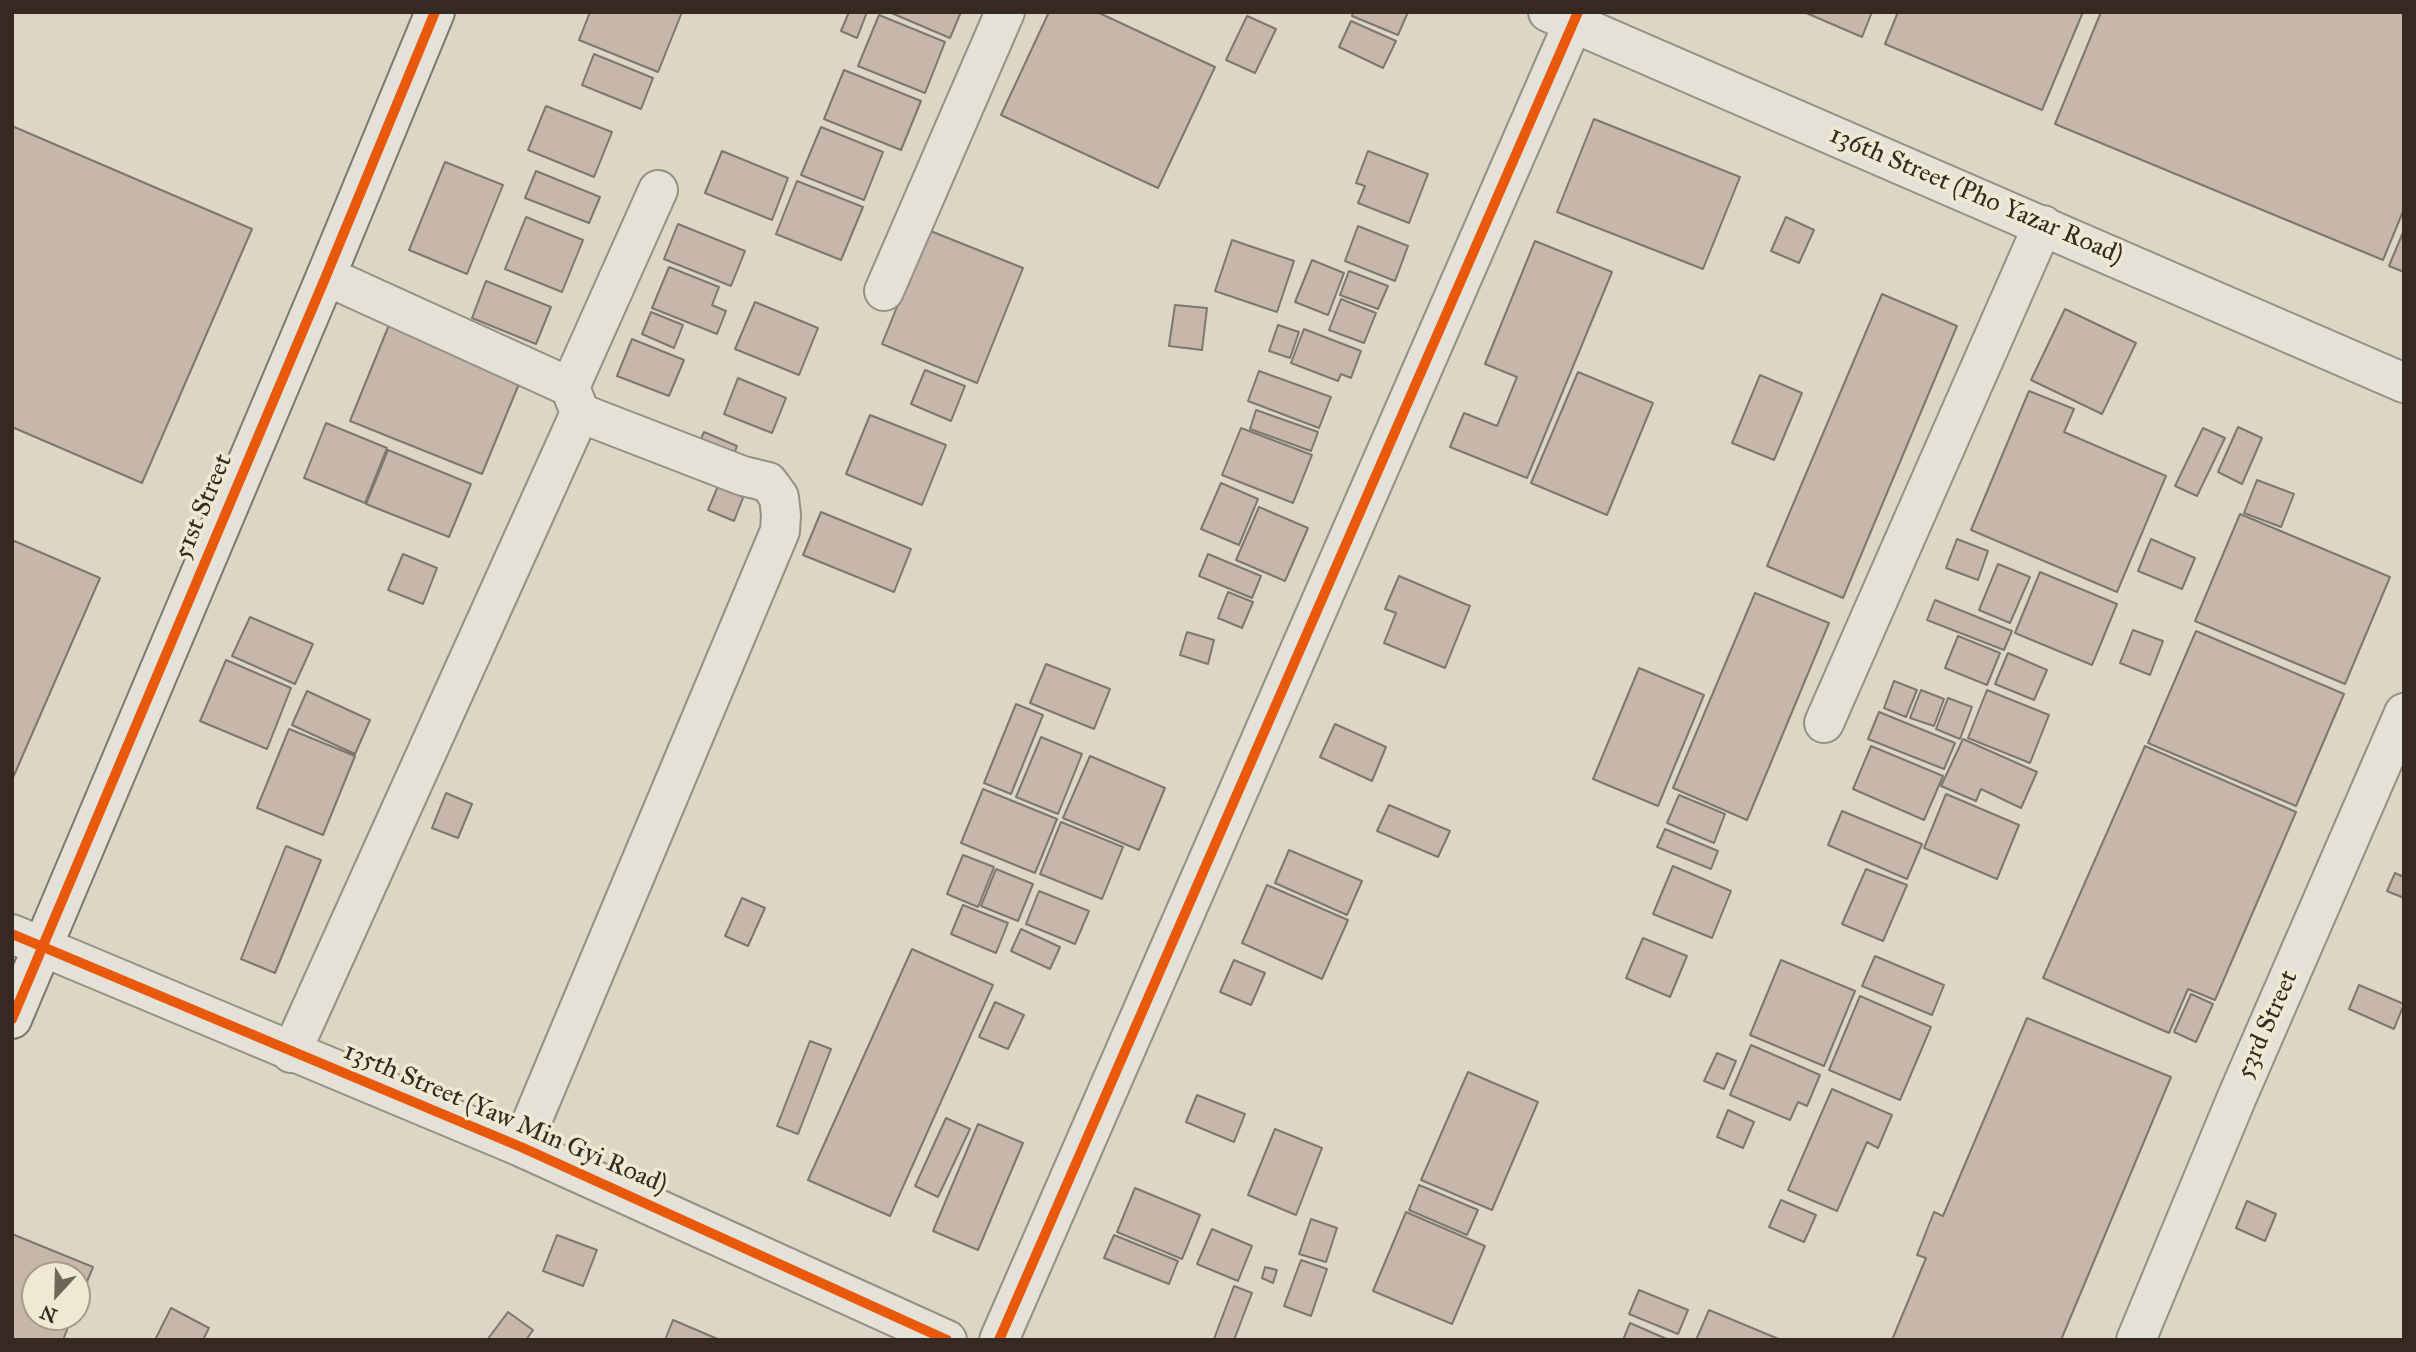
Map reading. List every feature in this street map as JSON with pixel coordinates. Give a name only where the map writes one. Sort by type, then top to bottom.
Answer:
[{"type":"street","name":"51st Street","points":[[12,1019],[28,940],[327,275],[435,12]]},
{"type":"street","points":[[884,291],[1004,12]]},
{"type":"street","points":[[999,1340],[1566,16]]},
{"type":"street","name":"136th Street (Pho Yazar Road)","points":[[1566,16],[2404,383]]},
{"type":"street","points":[[292,1052],[575,400],[657,190]]},
{"type":"street","points":[[1824,723],[2043,225]]},
{"type":"street","points":[[327,275],[575,400],[743,476],[768,482],[779,497],[781,515],[774,544],[522,1147]]},
{"type":"street","name":"53rd Street","points":[[2136,1340],[2237,1097],[2404,713]]},
{"type":"street","name":"135th Street (Yaw Min Gyi Road)","points":[[28,940],[522,1147],[947,1340]]},
{"type":"building","points":[[590,12],[682,12],[658,72],[579,40]]},
{"type":"building","points":[[849,12],[867,12],[857,38],[841,31]]},
{"type":"building","points":[[889,12],[961,12],[950,38]]},
{"type":"building","points":[[1049,12],[1097,12],[1215,67],[1158,188],[1001,115]]},
{"type":"building","points":[[1353,12],[1408,12],[1398,35],[1352,16]]},
{"type":"building","points":[[1804,12],[1872,12],[1862,37]]},
{"type":"building","points":[[1898,12],[2083,12],[2042,110],[1885,44]]},
{"type":"building","points":[[2101,12],[2404,12],[2404,209],[2383,260],[2055,124]]},
{"type":"building","points":[[879,15],[945,42],[925,93],[858,66]]},
{"type":"building","points":[[1247,16],[1276,29],[1255,73],[1226,60]]},
{"type":"building","points":[[1351,21],[1396,41],[1383,68],[1339,47]]},
{"type":"building","points":[[594,54],[653,78],[641,109],[582,85]]},
{"type":"building","points":[[844,70],[921,101],[901,150],[824,119]]},
{"type":"building","points":[[546,106],[612,132],[594,177],[528,150]]},
{"type":"building","points":[[1594,119],[1740,177],[1703,269],[1557,212]]},
{"type":"building","points":[[12,126],[252,229],[142,483],[12,427]]},
{"type":"building","points":[[821,127],[883,152],[864,200],[801,175]]},
{"type":"building","points":[[722,151],[788,178],[772,220],[705,193]]},
{"type":"building","points":[[1368,151],[1428,174],[1409,223],[1358,203],[1365,186],[1356,183]]},
{"type":"building","points":[[445,162],[503,185],[467,274],[409,250]]},
{"type":"building","points":[[536,171],[600,197],[589,223],[525,198]]},
{"type":"building","points":[[797,181],[863,207],[841,260],[776,234]]},
{"type":"building","points":[[526,217],[583,240],[562,292],[505,269]]},
{"type":"building","points":[[1786,217],[1814,230],[1799,263],[1771,251]]},
{"type":"building","points":[[678,224],[745,251],[731,286],[664,259]]},
{"type":"building","points":[[1358,226],[1408,246],[1395,281],[1345,261]]},
{"type":"building","points":[[928,230],[1023,268],[977,383],[882,344]]},
{"type":"building","points":[[2404,230],[2404,272],[2389,266]]},
{"type":"building","points":[[1232,240],[1294,261],[1277,312],[1215,291]]},
{"type":"building","points":[[1535,241],[1612,272],[1527,478],[1450,447],[1464,413],[1497,426],[1517,377],[1485,364]]},
{"type":"building","points":[[1312,260],[1344,273],[1328,315],[1295,302]]},
{"type":"building","points":[[669,267],[719,287],[712,305],[726,311],[717,334],[652,308]]},
{"type":"building","points":[[1349,271],[1388,286],[1378,309],[1340,295]]},
{"type":"building","points":[[486,281],[551,307],[536,344],[472,318]]},
{"type":"building","points":[[1882,294],[1957,326],[1843,598],[1767,566]]},
{"type":"building","points":[[1341,299],[1376,313],[1364,343],[1329,330]]},
{"type":"building","points":[[755,302],[818,328],[799,375],[735,349]]},
{"type":"building","points":[[1175,305],[1207,308],[1202,350],[1169,346]]},
{"type":"building","points":[[2065,309],[2136,343],[2102,414],[2031,380]]},
{"type":"building","points":[[651,312],[683,325],[674,348],[642,334]]},
{"type":"building","points":[[391,320],[523,374],[482,474],[350,421]]},
{"type":"building","points":[[1278,325],[1299,332],[1290,358],[1269,351]]},
{"type":"building","points":[[1304,329],[1361,351],[1351,378],[1341,374],[1338,381],[1291,363]]},
{"type":"building","points":[[632,339],[684,360],[669,396],[617,376]]},
{"type":"building","points":[[925,370],[965,386],[951,421],[911,404]]},
{"type":"building","points":[[1259,371],[1331,397],[1319,428],[1248,401]]},
{"type":"building","points":[[1578,372],[1653,403],[1607,515],[1531,483]]},
{"type":"building","points":[[1760,375],[1802,393],[1774,460],[1732,443]]},
{"type":"building","points":[[738,378],[786,398],[772,433],[724,414]]},
{"type":"building","points":[[2029,391],[2074,409],[2064,432],[2166,476],[2117,592],[1971,530]]},
{"type":"building","points":[[1256,410],[1318,432],[1311,451],[1250,429]]},
{"type":"building","points":[[870,415],[946,445],[922,505],[846,474]]},
{"type":"building","points":[[326,423],[387,448],[365,503],[304,478]]},
{"type":"building","points":[[2238,427],[2262,438],[2242,484],[2218,472]]},
{"type":"building","points":[[1241,428],[1312,455],[1293,503],[1222,475]]},
{"type":"building","points":[[2203,428],[2225,438],[2197,496],[2175,486]]},
{"type":"building","points":[[704,432],[737,446],[729,467],[695,453]]},
{"type":"building","points":[[388,450],[471,484],[449,537],[366,504]]},
{"type":"building","points":[[723,474],[748,485],[734,521],[708,510]]},
{"type":"building","points":[[2257,480],[2294,494],[2281,527],[2244,513]]},
{"type":"building","points":[[1221,483],[1258,499],[1239,545],[1201,529]]},
{"type":"building","points":[[1259,507],[1308,528],[1285,581],[1236,560]]},
{"type":"building","points":[[821,512],[911,549],[894,592],[803,555]]},
{"type":"building","points":[[2240,514],[2390,577],[2345,684],[2195,621]]},
{"type":"building","points":[[1957,539],[1988,551],[1978,580],[1946,568]]},
{"type":"building","points":[[2151,539],[2195,558],[2182,589],[2138,571]]},
{"type":"building","points":[[12,540],[100,578],[12,780]]},
{"type":"building","points":[[403,554],[437,568],[423,604],[388,590]]},
{"type":"building","points":[[1208,554],[1261,576],[1252,598],[1199,576]]},
{"type":"building","points":[[1998,564],[2030,577],[2010,623],[1979,610]]},
{"type":"building","points":[[2040,572],[2117,604],[2092,665],[2015,633]]},
{"type":"building","points":[[1399,576],[1470,606],[1445,668],[1384,643],[1396,613],[1385,609]]},
{"type":"building","points":[[1228,592],[1253,602],[1242,628],[1218,618]]},
{"type":"building","points":[[1755,593],[1829,623],[1747,820],[1673,788]]},
{"type":"building","points":[[1935,600],[2012,631],[2004,650],[1927,620]]},
{"type":"building","points":[[250,617],[313,644],[295,684],[232,656]]},
{"type":"building","points":[[2133,630],[2163,641],[2150,675],[2120,663]]},
{"type":"building","points":[[2196,631],[2344,694],[2296,806],[2148,743]]},
{"type":"building","points":[[1187,632],[1214,640],[1208,664],[1180,655]]},
{"type":"building","points":[[1958,636],[2000,653],[1987,685],[1945,668]]},
{"type":"building","points":[[2008,653],[2047,670],[2034,700],[1995,684]]},
{"type":"building","points":[[226,660],[291,688],[267,749],[200,721]]},
{"type":"building","points":[[1046,664],[1110,689],[1094,729],[1030,703]]},
{"type":"building","points":[[1639,668],[1704,695],[1658,806],[1593,779]]},
{"type":"building","points":[[1894,681],[1917,690],[1906,717],[1884,708]]},
{"type":"building","points":[[1921,690],[1944,699],[1934,726],[1910,718]]},
{"type":"building","points":[[1987,690],[2049,715],[2030,763],[1968,738]]},
{"type":"building","points":[[307,691],[370,720],[355,754],[292,725]]},
{"type":"building","points":[[1948,698],[1972,707],[1960,739],[1936,729]]},
{"type":"building","points":[[1016,704],[1043,715],[1011,794],[984,783]]},
{"type":"building","points":[[1879,712],[1955,743],[1944,769],[1868,739]]},
{"type":"building","points":[[1335,724],[1386,747],[1372,781],[1320,757]]},
{"type":"building","points":[[289,729],[355,756],[323,835],[257,808]]},
{"type":"building","points":[[1041,737],[1082,754],[1058,814],[1016,797]]},
{"type":"building","points":[[1963,739],[2037,772],[2021,808],[1981,789],[1976,801],[1941,786]]},
{"type":"building","points":[[1871,746],[1943,776],[1924,820],[1853,789]]},
{"type":"building","points":[[2145,746],[2296,812],[2215,1000],[2188,989],[2169,1033],[2043,978]]},
{"type":"building","points":[[1090,756],[1165,788],[1139,850],[1063,818]]},
{"type":"building","points":[[983,789],[1057,819],[1035,873],[961,843]]},
{"type":"building","points":[[446,793],[472,804],[458,838],[432,828]]},
{"type":"building","points":[[1946,794],[2019,825],[1997,879],[1924,848]]},
{"type":"building","points":[[1679,795],[1725,814],[1714,843],[1667,823]]},
{"type":"building","points":[[1389,805],[1450,831],[1438,857],[1377,831]]},
{"type":"building","points":[[1842,811],[1922,844],[1907,879],[1828,845]]},
{"type":"building","points":[[1061,822],[1123,847],[1102,899],[1040,874]]},
{"type":"building","points":[[1665,829],[1718,851],[1711,869],[1657,847]]},
{"type":"building","points":[[286,846],[321,860],[275,973],[241,959]]},
{"type":"building","points":[[1289,850],[1362,881],[1347,915],[1275,883]]},
{"type":"building","points":[[963,855],[994,867],[978,907],[947,894]]},
{"type":"building","points":[[1673,866],[1731,891],[1712,938],[1653,914]]},
{"type":"building","points":[[996,869],[1033,884],[1018,921],[981,906]]},
{"type":"building","points":[[1866,869],[1907,885],[1883,941],[1842,924]]},
{"type":"building","points":[[2395,873],[2404,877],[2404,898],[2387,891]]},
{"type":"building","points":[[1267,885],[1348,920],[1322,979],[1242,943]]},
{"type":"building","points":[[1039,891],[1089,911],[1075,944],[1026,924]]},
{"type":"building","points":[[742,898],[765,908],[748,946],[725,936]]},
{"type":"building","points":[[963,905],[1008,923],[996,953],[951,934]]},
{"type":"building","points":[[1021,929],[1060,947],[1050,969],[1011,951]]},
{"type":"building","points":[[1643,938],[1687,956],[1670,997],[1626,978]]},
{"type":"building","points":[[912,949],[993,985],[890,1216],[808,1180]]},
{"type":"building","points":[[1875,956],[1944,985],[1932,1015],[1862,986]]},
{"type":"building","points":[[1234,960],[1265,973],[1251,1005],[1220,992]]},
{"type":"building","points":[[1781,960],[1855,991],[1824,1066],[1750,1035]]},
{"type":"building","points":[[2359,985],[2404,1004],[2394,1029],[2349,1009]]},
{"type":"building","points":[[2191,994],[2213,1004],[2196,1042],[2174,1032]]},
{"type":"building","points":[[1860,996],[1931,1027],[1900,1100],[1829,1070]]},
{"type":"building","points":[[995,1002],[1024,1015],[1008,1049],[979,1037]]},
{"type":"building","points":[[2027,1018],[2171,1077],[2061,1340],[1892,1340],[1926,1258],[1917,1255],[1934,1212],[1943,1216]]},
{"type":"building","points":[[810,1041],[831,1049],[798,1134],[777,1126]]},
{"type":"building","points":[[1751,1045],[1820,1075],[1807,1106],[1798,1102],[1790,1120],[1730,1095]]},
{"type":"building","points":[[1717,1053],[1736,1061],[1724,1089],[1704,1081]]},
{"type":"building","points":[[1468,1072],[1538,1102],[1492,1210],[1421,1180]]},
{"type":"building","points":[[1832,1089],[1892,1115],[1878,1148],[1867,1142],[1837,1211],[1788,1190]]},
{"type":"building","points":[[1197,1095],[1245,1114],[1234,1142],[1186,1122]]},
{"type":"building","points":[[1728,1110],[1754,1122],[1743,1148],[1717,1137]]},
{"type":"building","points":[[946,1118],[970,1129],[938,1197],[915,1186]]},
{"type":"building","points":[[978,1124],[1023,1143],[978,1250],[933,1231]]},
{"type":"building","points":[[1275,1129],[1322,1148],[1296,1215],[1248,1195]]},
{"type":"building","points":[[1419,1185],[1478,1210],[1467,1235],[1409,1210]]},
{"type":"building","points":[[1135,1188],[1200,1215],[1182,1259],[1117,1232]]},
{"type":"building","points":[[1781,1200],[1816,1215],[1804,1242],[1769,1227]]},
{"type":"building","points":[[2247,1201],[2276,1214],[2265,1241],[2236,1228]]},
{"type":"building","points":[[1406,1212],[1485,1246],[1452,1324],[1373,1291]]},
{"type":"building","points":[[1311,1219],[1337,1228],[1326,1262],[1299,1254]]},
{"type":"building","points":[[1212,1229],[1252,1246],[1238,1281],[1197,1264]]},
{"type":"building","points":[[12,1234],[78,1261],[21,1261],[21,1331],[67,1331],[63,1340],[12,1340]]},
{"type":"building","points":[[557,1235],[597,1250],[583,1286],[543,1271]]},
{"type":"building","points":[[1114,1235],[1178,1261],[1169,1284],[1104,1258]]},
{"type":"building","points":[[1301,1260],[1327,1269],[1311,1316],[1284,1306]]},
{"type":"building","points":[[1265,1267],[1277,1270],[1273,1283],[1262,1278]]},
{"type":"building","points":[[1234,1286],[1252,1293],[1234,1340],[1214,1339]]},
{"type":"building","points":[[1639,1290],[1688,1310],[1678,1334],[1629,1314]]},
{"type":"building","points":[[171,1308],[209,1328],[203,1340],[155,1340]]},
{"type":"building","points":[[1709,1310],[1781,1340],[1696,1340]]},
{"type":"building","points":[[508,1312],[533,1330],[526,1340],[487,1340]]},
{"type":"building","points":[[673,1320],[720,1340],[665,1340]]},
{"type":"building","points":[[1630,1323],[1669,1340],[1623,1340]]},
{"type":"cycle path","points":[[12,1019],[435,12]]},
{"type":"cycle path","points":[[999,1340],[1578,12]]},
{"type":"cycle path","points":[[12,934],[521,1147],[947,1340]]}]
